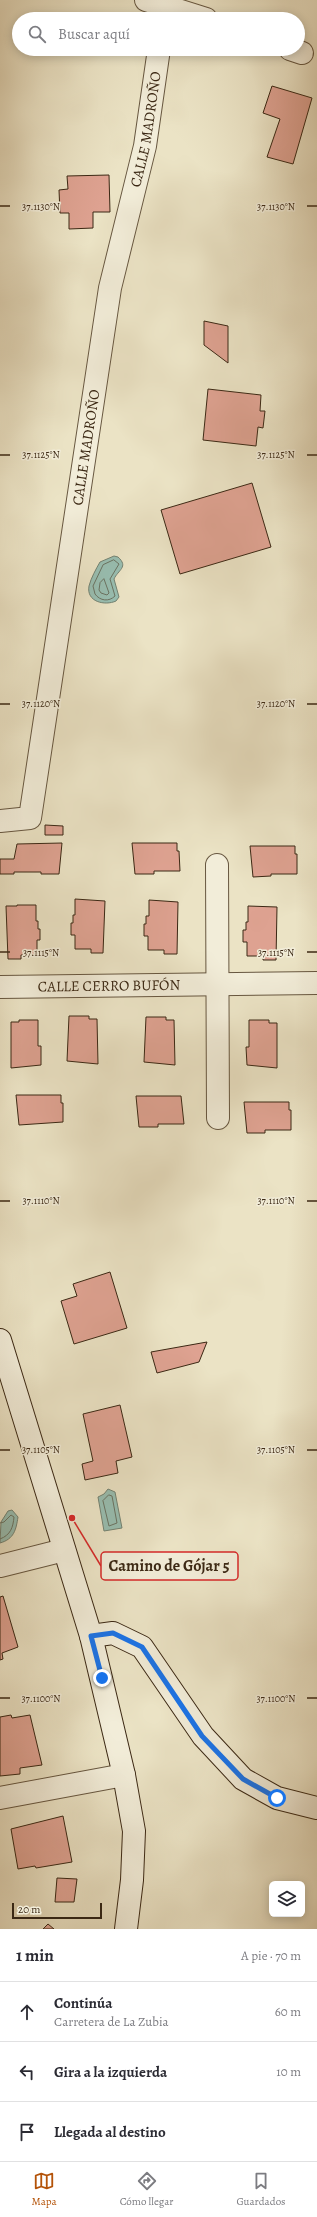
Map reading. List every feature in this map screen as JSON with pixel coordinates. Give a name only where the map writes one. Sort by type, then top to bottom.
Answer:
[{"type":"street","points":[[160,6],[181,12]]},
{"type":"street","name":"CALLE MADROÑO","points":[[0,821],[30,818],[110,288],[145,146],[158,56]]},
{"type":"street","points":[[217,865],[218,1118]]},
{"type":"street","name":"CALLE CERRO BUFÓN","points":[[0,986],[317,983]]},
{"type":"street","points":[[0,1340],[91,1636],[124,1775],[134,1831],[132,1880],[126,1929]]},
{"type":"street","points":[[0,1566],[64,1550]]},
{"type":"street","points":[[91,1636],[113,1633],[142,1647],[202,1736],[243,1779],[277,1798],[317,1808]]},
{"type":"street","points":[[0,1798],[124,1775]]},
{"type":"water","points":[[114,556],[118,557],[123,563],[122,568],[114,579],[119,597],[116,601],[102,603],[90,596],[89,586],[100,562]]},
{"type":"water","points":[[108,1489],[115,1492],[122,1528],[104,1531],[98,1497],[104,1494]]},
{"type":"water","points":[[12,1510],[18,1517],[14,1533],[8,1539],[0,1543],[1,1522],[8,1511]]},
{"type":"building","points":[[272,86],[312,98],[293,164],[267,157],[280,119],[263,113]]},
{"type":"building","points":[[109,175],[110,212],[93,212],[93,228],[69,229],[69,213],[60,213],[59,190],[68,189],[67,176]]},
{"type":"building","points":[[204,321],[228,326],[228,363],[204,345]]},
{"type":"building","points":[[208,389],[261,395],[260,411],[265,411],[263,428],[258,427],[256,446],[203,440]]},
{"type":"building","points":[[252,483],[271,547],[180,574],[161,510]]},
{"type":"building","points":[[45,825],[63,826],[63,835],[45,835]]},
{"type":"building","points":[[62,843],[59,874],[14,872],[14,874],[0,874],[0,859],[14,859],[17,844]]},
{"type":"building","points":[[132,843],[177,843],[180,871],[154,871],[154,874],[135,874]]},
{"type":"building","points":[[250,846],[295,846],[295,854],[297,854],[297,874],[271,874],[271,876],[253,877]]},
{"type":"building","points":[[75,899],[105,901],[103,953],[91,953],[91,949],[75,949],[75,935],[71,935],[71,923],[73,923],[73,915],[75,915]]},
{"type":"building","points":[[149,900],[178,902],[177,954],[164,954],[164,950],[148,950],[148,936],[144,936],[144,924],[146,924],[146,916],[149,916]]},
{"type":"building","points":[[36,905],[36,921],[38,921],[38,929],[40,929],[40,940],[37,940],[37,955],[21,955],[21,959],[8,959],[6,906]]},
{"type":"building","points":[[248,906],[277,907],[276,960],[263,960],[263,956],[247,956],[247,942],[243,942],[243,930],[246,930],[246,922],[248,922]]},
{"type":"building","points":[[69,1016],[89,1016],[89,1019],[97,1019],[98,1064],[67,1061]]},
{"type":"building","points":[[146,1017],[166,1017],[166,1020],[174,1020],[175,1065],[144,1062]]},
{"type":"building","points":[[19,1020],[38,1020],[38,1046],[41,1046],[41,1065],[11,1068],[11,1022],[19,1022]]},
{"type":"building","points":[[249,1020],[269,1020],[269,1023],[277,1023],[277,1068],[247,1065],[246,1047],[249,1047]]},
{"type":"building","points":[[16,1095],[61,1095],[61,1103],[63,1103],[63,1122],[19,1125]]},
{"type":"building","points":[[136,1096],[181,1096],[184,1124],[158,1124],[158,1127],[139,1127]]},
{"type":"building","points":[[244,1102],[289,1102],[289,1110],[291,1110],[291,1130],[265,1130],[265,1133],[247,1133]]},
{"type":"building","points":[[110,1272],[127,1328],[74,1344],[61,1301],[77,1296],[73,1284]]},
{"type":"building","points":[[207,1342],[199,1362],[157,1373],[151,1352]]},
{"type":"building","points":[[120,1405],[132,1457],[116,1461],[118,1473],[85,1480],[82,1464],[93,1461],[83,1414]]},
{"type":"building","points":[[3,1596],[18,1647],[2,1653],[3,1659],[0,1660],[0,1597]]},
{"type":"building","points":[[11,1715],[12,1718],[30,1715],[42,1765],[20,1768],[20,1774],[0,1776],[0,1717]]},
{"type":"building","points":[[63,1816],[72,1862],[36,1868],[35,1866],[18,1869],[11,1829]]},
{"type":"building","points":[[57,1878],[77,1879],[74,1902],[55,1902]]},
{"type":"building","points":[[48,1924],[54,1929],[43,1929]]},
{"type":"place","name":"Camino de Gójar 5","points":[[72,1518]]},
{"type":"route","points":[[102,1678],[91,1636],[113,1633],[142,1647],[202,1736],[243,1779],[277,1798]]}]
